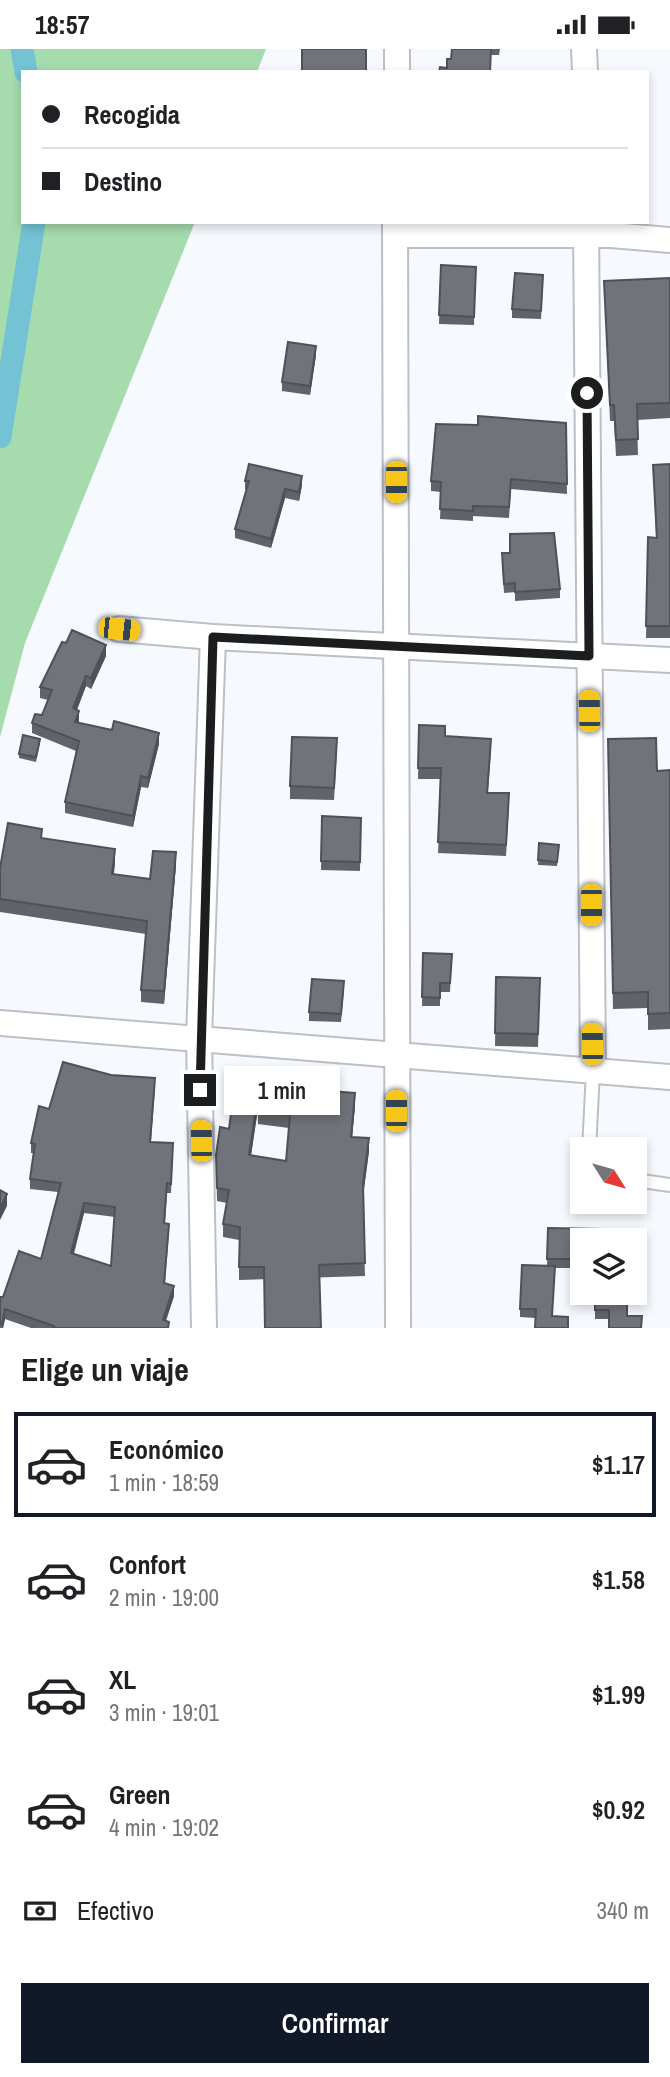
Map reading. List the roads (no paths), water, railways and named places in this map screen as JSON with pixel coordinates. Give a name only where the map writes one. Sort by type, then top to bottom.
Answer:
[{"type":"street","points":[[397,49],[397,70]]},
{"type":"street","points":[[584,49],[585,70]]},
{"type":"street","points":[[398,1328],[395,1056],[395,229],[586,229],[670,240]]},
{"type":"street","points":[[586,229],[593,1071]]},
{"type":"street","points":[[119,629],[213,637],[670,660]]},
{"type":"street","points":[[204,1328],[199,1038],[213,637]]},
{"type":"street","points":[[0,1023],[670,1077]]},
{"type":"lane","points":[[590,1137],[593,1071]]},
{"type":"lane","points":[[648,1182],[670,1185]]},
{"type":"waterway","points":[[22,49],[26,70]]},
{"type":"waterway","points":[[0,437],[34,224]]}]
